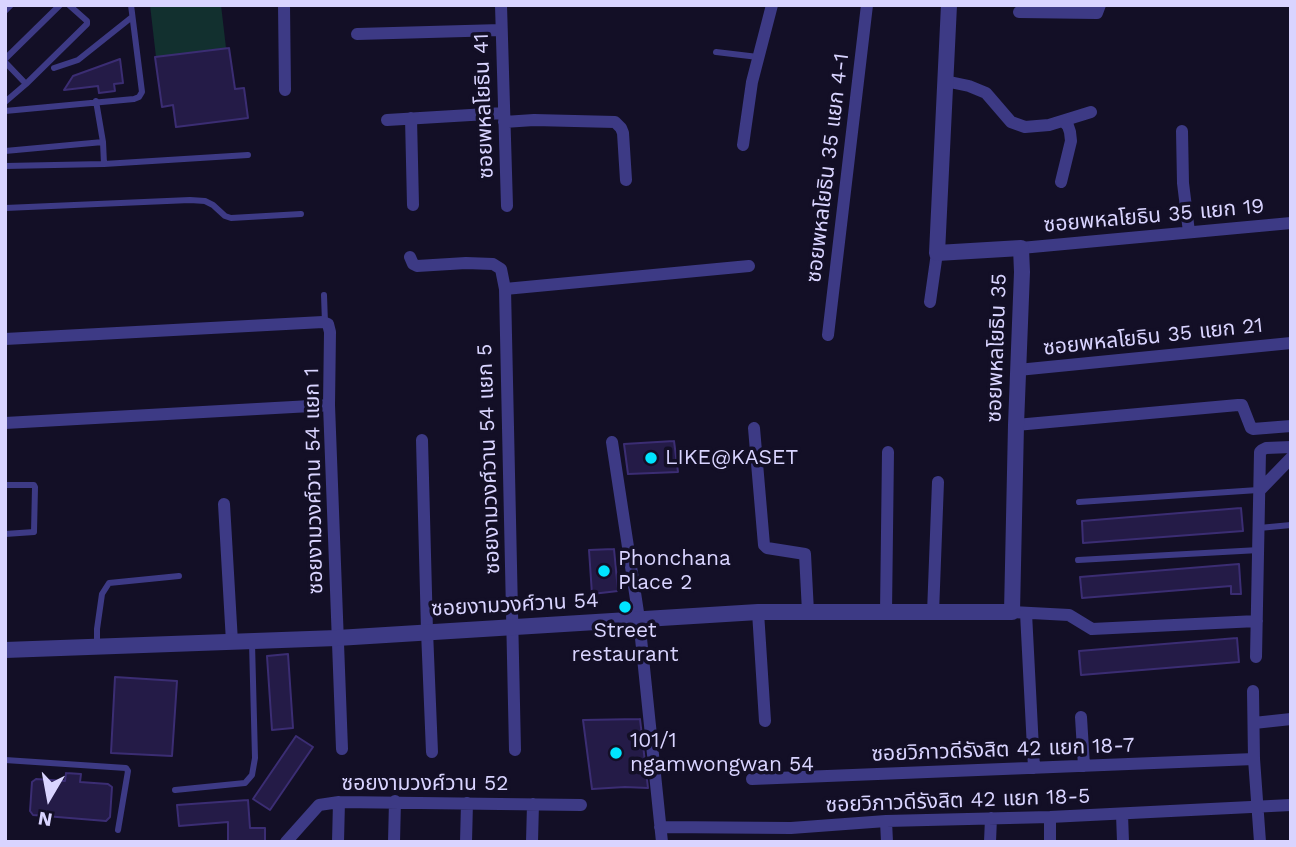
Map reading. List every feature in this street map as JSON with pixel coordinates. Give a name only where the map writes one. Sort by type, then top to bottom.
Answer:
[{"type":"street","points":[[284,5],[285,90]]},
{"type":"street","name":"ซอยพหลโยธิน 41","points":[[501,5],[507,206]]},
{"type":"street","points":[[743,145],[752,82],[772,5]]},
{"type":"street","name":"ซอยพหลโยธิน 35 แยก 4-1","points":[[828,335],[867,5]]},
{"type":"street","points":[[930,302],[937,253],[949,5]]},
{"type":"street","points":[[1019,12],[1097,13],[1100,5]]},
{"type":"street","points":[[357,34],[501,30]]},
{"type":"street","points":[[945,81],[986,93],[1011,122],[1018,125],[1038,127],[1091,112]]},
{"type":"street","points":[[411,118],[413,205]]},
{"type":"street","points":[[387,120],[504,118],[615,122],[623,133],[625,180]]},
{"type":"street","points":[[1061,182],[1071,141],[1068,126],[1063,121]]},
{"type":"street","points":[[1182,131],[1183,183],[1189,232]]},
{"type":"street","name":"ซอยพหลโยธิน 35 แยก 19","points":[[1021,248],[1291,223]]},
{"type":"street","name":"ซอยพหลโยธิน 35","points":[[937,253],[1021,248],[1016,425],[1019,612]]},
{"type":"street","points":[[410,257],[417,266],[493,264],[500,269],[505,289],[749,266]]},
{"type":"street","name":"ซอยงามวงศ์วาน 54 แยก 5","points":[[505,289],[515,750]]},
{"type":"street","points":[[5,339],[326,323]]},
{"type":"street","name":"ซอยงามวงศ์วาน 54 แยก 1","points":[[326,323],[330,332],[329,405],[342,749]]},
{"type":"street","name":"ซอยพหลโยธิน 35 แยก 21","points":[[1018,370],[1291,342]]},
{"type":"street","points":[[1016,425],[1238,404],[1242,405],[1253,429],[1291,426]]},
{"type":"street","points":[[5,423],[329,405]]},
{"type":"street","points":[[754,428],[764,545],[767,548],[805,554],[808,612]]},
{"type":"street","points":[[422,440],[432,752]]},
{"type":"street","points":[[612,442],[639,619],[662,842]]},
{"type":"street","points":[[1256,657],[1260,451],[1266,448],[1291,447]]},
{"type":"street","points":[[886,612],[888,452]]},
{"type":"street","points":[[1260,490],[1291,458]]},
{"type":"street","points":[[933,613],[938,482]]},
{"type":"street","points":[[224,503],[232,642]]},
{"type":"street","points":[[758,612],[765,721]]},
{"type":"street","name":"ซอยงามวงศ์วาน 54","points":[[5,650],[337,638],[758,612],[1019,612],[1069,615],[1092,629],[1257,621]]},
{"type":"street","points":[[1019,612],[1034,768]]},
{"type":"street","points":[[1252,691],[1260,842]]},
{"type":"street","points":[[1081,717],[1084,766]]},
{"type":"street","points":[[1254,723],[1291,719]]},
{"type":"street","name":"ซอยวิภาวดีรังสิต 42 แยก 18-7","points":[[752,779],[1254,759]]},
{"type":"street","points":[[394,842],[395,801]]},
{"type":"street","points":[[338,842],[339,802]]},
{"type":"street","name":"ซอยงามวงศ์วาน 52","points":[[286,842],[319,805],[339,802],[581,805]]},
{"type":"street","points":[[466,842],[467,803]]},
{"type":"street","points":[[532,842],[533,804]]},
{"type":"street","name":"ซอยวิภาวดีรังสิต 42 แยก 18-5","points":[[660,827],[791,828],[886,821],[1049,817],[1291,805]]},
{"type":"street","points":[[1122,814],[1123,842]]},
{"type":"street","points":[[1049,817],[1050,842]]},
{"type":"street","points":[[990,842],[991,818]]},
{"type":"street","points":[[886,821],[887,842]]},
{"type":"street","points":[[791,828],[791,842]]},
{"type":"lane","points":[[5,11],[11,5]]},
{"type":"lane","points":[[26,84],[5,60],[60,5]]},
{"type":"lane","points":[[5,102],[87,24],[69,5]]},
{"type":"lane","points":[[5,111],[139,97],[142,92],[131,5]]},
{"type":"lane","points":[[54,68],[78,60],[132,17]]},
{"type":"lane","points":[[716,52],[760,57]]},
{"type":"lane","points":[[96,101],[104,164]]},
{"type":"lane","points":[[5,151],[103,142]]},
{"type":"lane","points":[[5,166],[104,164],[248,155]]},
{"type":"lane","points":[[5,208],[190,200],[205,201],[231,218],[302,214]]},
{"type":"lane","points":[[324,296],[326,323]]},
{"type":"lane","points":[[5,485],[35,487],[34,532],[5,534]]},
{"type":"lane","points":[[1079,502],[1260,490]]},
{"type":"lane","points":[[1259,528],[1291,526]]},
{"type":"lane","points":[[1078,560],[1259,550]]},
{"type":"lane","points":[[96,647],[102,594],[109,583],[179,576]]},
{"type":"lane","points":[[174,790],[245,783],[252,775],[255,758],[252,641]]},
{"type":"lane","points":[[5,760],[126,768],[128,771],[118,830]]},
{"type":"green space","points":[[150,5],[221,5],[226,48],[156,57]]},
{"type":"building","points":[[229,48],[235,89],[244,88],[248,118],[176,127],[173,105],[162,107],[155,57]]},
{"type":"building","points":[[120,59],[123,83],[114,84],[115,91],[99,93],[98,86],[64,90],[73,76]]},
{"type":"building","name":"LIKE@KASET","points":[[674,441],[678,472],[628,474],[624,444]]},
{"type":"building","points":[[1241,508],[1243,531],[1083,543],[1082,521]]},
{"type":"building","name":"Phonchana Place 2","points":[[614,549],[618,591],[592,594],[589,550]]},
{"type":"building","points":[[1239,564],[1241,594],[1231,594],[1231,586],[1082,598],[1080,577]]},
{"type":"building","points":[[1237,638],[1239,662],[1081,675],[1079,651]]},
{"type":"building","points":[[288,654],[293,728],[272,730],[267,656]]},
{"type":"building","points":[[115,677],[177,681],[172,756],[111,753]]},
{"type":"building","name":"101/1 ngamwongwan 54","points":[[640,719],[648,788],[592,789],[583,720]]},
{"type":"building","points":[[296,736],[313,747],[270,810],[253,799]]},
{"type":"building","points":[[66,773],[81,774],[80,782],[108,784],[112,787],[110,817],[106,821],[33,815],[30,811],[32,782],[36,779],[65,781]]},
{"type":"building","points":[[248,800],[250,828],[265,828],[265,842],[228,842],[228,822],[179,826],[177,805]]},
{"type":"place","name":"LIKE@KASET","points":[[651,458]]},
{"type":"place","name":"Phonchana Place 2","points":[[604,571]]},
{"type":"place","name":"Street restaurant","points":[[625,607]]},
{"type":"place","name":"101/1 ngamwongwan 54","points":[[616,753]]}]
